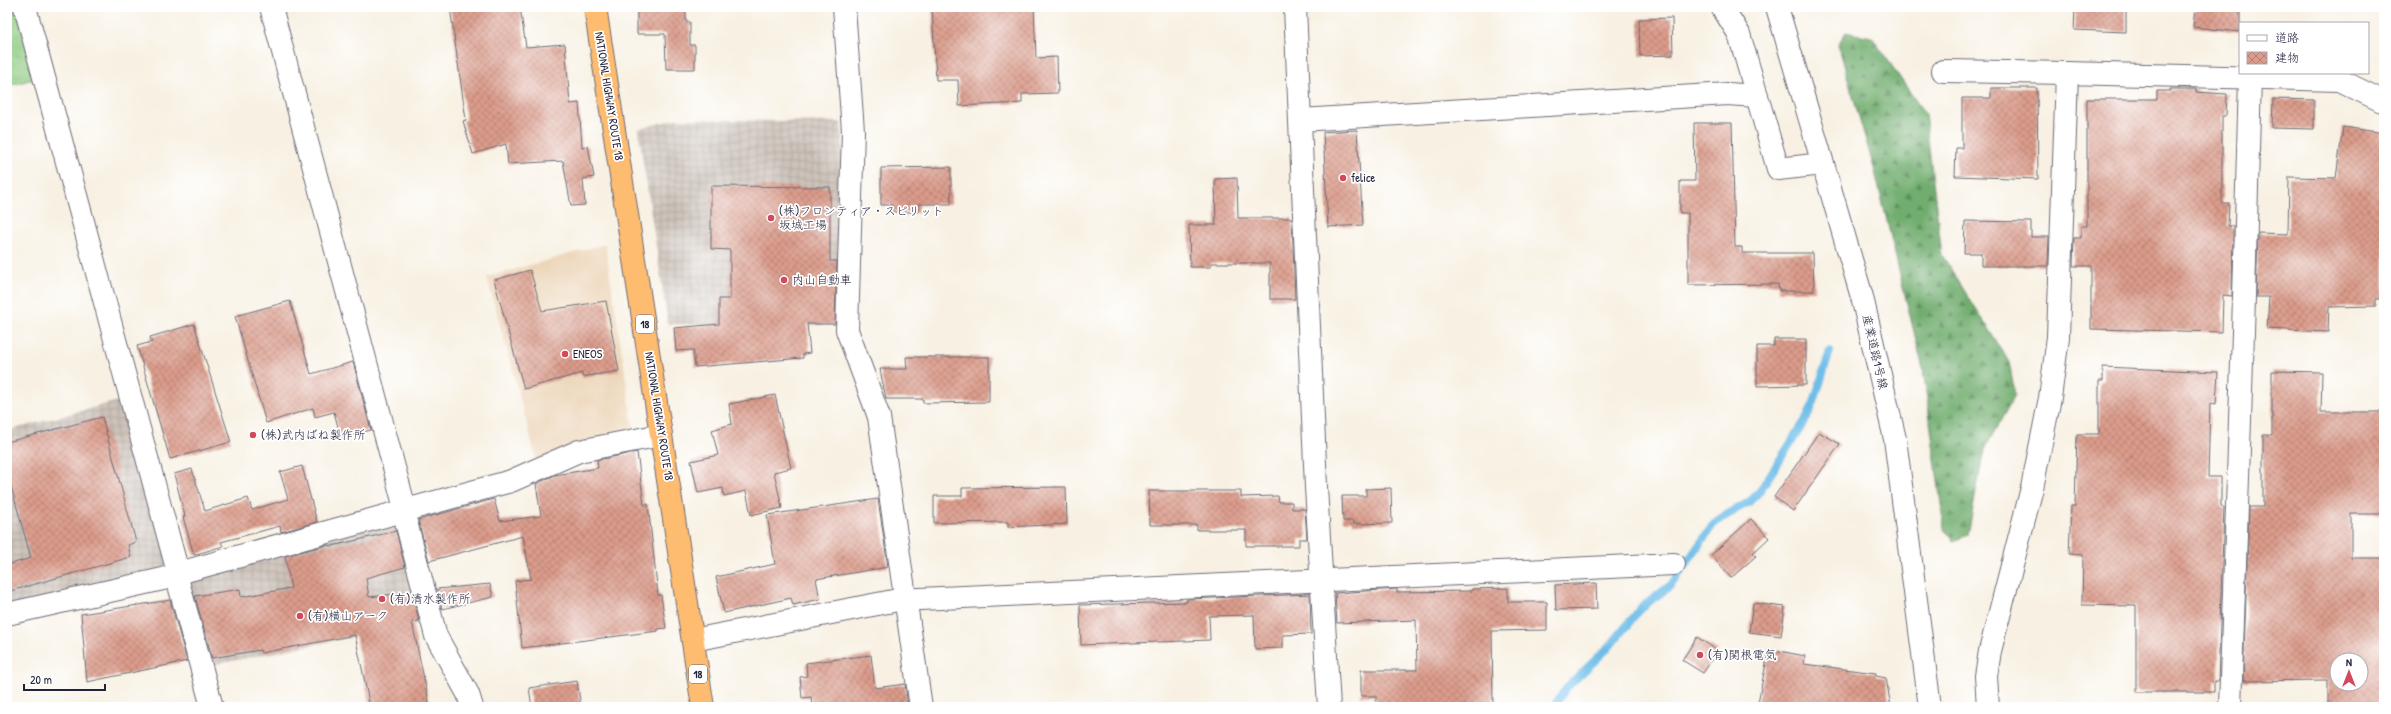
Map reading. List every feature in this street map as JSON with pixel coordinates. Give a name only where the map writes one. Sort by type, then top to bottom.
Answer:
[{"type":"highway","name":"NATIONAL HIGHWAY ROUTE 18","points":[[595,7],[703,707]]},
{"type":"street","points":[[25,7],[178,574],[212,707]]},
{"type":"street","points":[[271,7],[404,510],[427,609],[436,636],[468,694],[472,707]]},
{"type":"street","points":[[844,7],[854,131],[847,330],[878,416],[907,600],[921,707]]},
{"type":"street","points":[[1294,7],[1329,707]]},
{"type":"street","points":[[1722,7],[1739,34],[1778,169],[1823,164]]},
{"type":"street","name":"産業道路1号線","points":[[1777,7],[1862,298],[1895,439],[1930,707]]},
{"type":"street","points":[[1943,71],[2339,80],[2384,102]]},
{"type":"street","points":[[1988,707],[1986,676],[1990,652],[2032,488],[2050,398],[2058,330],[2067,73]]},
{"type":"street","points":[[2230,707],[2244,332],[2250,77]]},
{"type":"street","points":[[1300,120],[1728,94],[1757,96]]},
{"type":"street","points":[[7,614],[178,574],[511,481],[579,451],[662,435]]},
{"type":"street","points":[[693,640],[907,600],[1674,564]]},
{"type":"shaded area","points":[[675,119],[841,122],[843,151],[839,325],[668,324],[638,129]]},
{"type":"shaded area","name":"ENEOS","points":[[605,244],[634,431],[537,461],[487,277]]},
{"type":"shaded area","points":[[125,399],[169,567],[7,609],[7,431]]},
{"type":"shaded area","points":[[395,519],[423,623],[206,666],[184,579]]},
{"type":"green space","points":[[16,7],[38,78],[7,86],[7,9]]},
{"type":"green space","points":[[1846,32],[1872,37],[1925,114],[1942,255],[2009,362],[2015,395],[1984,450],[1968,535],[1953,541],[1944,527],[1923,369],[1875,172],[1838,44]]},
{"type":"building","points":[[450,7],[520,7],[526,47],[565,44],[570,104],[579,103],[582,147],[588,146],[594,177],[583,179],[585,205],[571,206],[563,161],[508,164],[506,144],[473,154],[463,121],[466,120]]},
{"type":"building","points":[[637,7],[686,7],[686,22],[690,22],[690,45],[695,45],[695,69],[666,69],[665,34],[637,34]]},
{"type":"building","points":[[932,7],[1034,7],[1036,58],[1057,57],[1058,93],[1022,94],[1022,103],[959,106],[958,80],[936,80]]},
{"type":"building","points":[[2075,7],[2126,7],[2126,32],[2074,30]]},
{"type":"building","points":[[2195,7],[2240,7],[2239,32],[2193,27]]},
{"type":"building","points":[[1672,18],[1673,55],[1640,56],[1639,19]]},
{"type":"building","points":[[1991,88],[2037,88],[2038,179],[1955,176],[1956,148],[1962,148],[1962,98],[1991,98]]},
{"type":"building","points":[[2170,89],[2196,89],[2196,92],[2227,94],[2226,116],[2222,116],[2222,203],[2229,203],[2228,226],[2233,226],[2232,296],[2223,295],[2222,332],[2091,329],[2091,266],[2073,266],[2074,238],[2081,238],[2081,226],[2087,226],[2087,99],[2157,99],[2157,91],[2170,91]]},
{"type":"building","points":[[2273,99],[2314,100],[2314,129],[2272,128]]},
{"type":"building","points":[[1694,123],[1732,123],[1735,247],[1742,247],[1742,253],[1813,253],[1814,291],[1779,291],[1778,284],[1688,285],[1688,213],[1680,213],[1680,181],[1695,181]]},
{"type":"building","points":[[2343,127],[2384,133],[2384,299],[2376,299],[2376,306],[2329,307],[2328,332],[2267,329],[2269,297],[2256,297],[2258,233],[2288,234],[2289,177],[2336,178]]},
{"type":"building","name":"felice","points":[[1357,130],[1363,225],[1328,227],[1323,132]]},
{"type":"building","points":[[951,167],[951,204],[919,204],[919,212],[892,212],[892,205],[881,205],[881,168]]},
{"type":"building","points":[[1237,178],[1238,218],[1292,218],[1295,299],[1270,299],[1270,263],[1211,263],[1211,267],[1190,267],[1189,225],[1216,225],[1215,179]]},
{"type":"building","points":[[711,186],[830,187],[830,261],[837,261],[835,324],[807,324],[810,353],[803,354],[803,358],[695,367],[693,350],[676,351],[674,328],[719,324],[719,299],[730,299],[730,250],[711,249]]},
{"type":"building","points":[[1965,221],[2031,222],[2031,237],[2049,237],[2048,266],[1981,266],[1981,253],[1964,253]]},
{"type":"building","points":[[530,270],[542,311],[606,301],[619,371],[582,377],[582,373],[524,389],[494,280]]},
{"type":"building","points":[[290,301],[311,374],[353,362],[371,430],[341,438],[334,412],[315,417],[313,408],[266,423],[235,316]]},
{"type":"building","points":[[194,324],[231,442],[170,459],[137,346],[152,342],[150,337]]},
{"type":"building","points":[[1774,339],[1806,339],[1806,385],[1757,386],[1757,346],[1774,346]]},
{"type":"building","points":[[906,357],[989,357],[989,402],[923,403],[923,399],[886,399],[880,369],[907,369]]},
{"type":"building","points":[[2103,367],[2218,372],[2216,404],[2210,403],[2208,477],[2221,477],[2221,507],[2224,507],[2218,681],[2214,681],[2214,692],[2136,692],[2136,606],[2082,605],[2083,555],[2069,554],[2071,506],[2075,506],[2077,434],[2099,434],[2099,381],[2103,381]]},
{"type":"building","points":[[2272,371],[2322,372],[2321,412],[2384,412],[2384,514],[2351,514],[2351,558],[2384,558],[2384,707],[2328,707],[2328,680],[2243,681],[2249,507],[2263,507],[2263,435],[2272,435]]},
{"type":"building","points":[[775,395],[791,468],[774,472],[782,508],[751,515],[746,491],[724,496],[723,488],[698,493],[691,461],[718,455],[712,430],[732,424],[729,404]]},
{"type":"building","points":[[102,417],[136,542],[128,545],[131,557],[7,592],[7,565],[31,558],[7,472],[7,442]]},
{"type":"building","points":[[1819,432],[1840,444],[1793,511],[1774,497]]},
{"type":"building","points":[[637,452],[644,505],[648,504],[658,595],[661,595],[666,628],[658,629],[658,631],[522,648],[515,581],[531,579],[523,536],[429,561],[418,520],[494,499],[500,521],[541,516],[536,484],[555,475],[598,468],[597,460]]},
{"type":"building","points":[[302,466],[317,522],[281,532],[280,526],[221,542],[223,546],[194,555],[183,517],[185,516],[174,474],[192,469],[205,511],[248,498],[252,510],[288,499],[280,472]]},
{"type":"building","points":[[1066,487],[1067,524],[1008,527],[1008,522],[934,523],[934,496],[962,496],[962,488]]},
{"type":"building","points":[[1391,488],[1392,523],[1353,524],[1353,521],[1343,521],[1342,496],[1366,496],[1366,489]]},
{"type":"building","points":[[1149,491],[1241,491],[1241,497],[1278,496],[1279,502],[1292,502],[1292,509],[1305,509],[1307,539],[1299,539],[1299,546],[1246,546],[1246,530],[1197,530],[1197,525],[1150,525]]},
{"type":"building","points":[[878,499],[888,567],[816,579],[820,599],[793,605],[791,598],[724,613],[716,577],[775,564],[767,515]]},
{"type":"building","points":[[1751,519],[1769,538],[1753,553],[1756,556],[1731,578],[1711,555]]},
{"type":"building","points":[[396,531],[405,567],[366,578],[369,597],[412,592],[419,621],[412,622],[430,707],[370,707],[355,635],[261,653],[260,650],[212,658],[195,596],[240,589],[241,597],[291,588],[285,556],[326,545],[332,546]]},
{"type":"building","points":[[1596,583],[1597,609],[1556,610],[1555,585]]},
{"type":"building","points":[[490,584],[493,597],[442,609],[437,589]]},
{"type":"building","points":[[1508,588],[1508,602],[1547,602],[1547,630],[1492,631],[1493,705],[1376,707],[1376,696],[1361,696],[1361,670],[1417,670],[1416,620],[1337,623],[1335,593],[1397,589],[1397,592],[1472,591],[1472,589]]},
{"type":"building","points":[[1310,594],[1311,634],[1283,635],[1283,648],[1255,649],[1254,615],[1209,616],[1210,640],[1081,645],[1080,605],[1187,602],[1187,599]]},
{"type":"building","points":[[170,600],[187,661],[87,682],[81,614]]},
{"type":"building","points":[[1753,603],[1785,607],[1781,636],[1749,632]]},
{"type":"building","name":"(有)関根電気","points":[[1697,637],[1718,651],[1703,673],[1682,660]]},
{"type":"building","points":[[1769,649],[1805,656],[1804,664],[1876,673],[1876,676],[1886,678],[1891,707],[1757,707]]},
{"type":"building","points":[[871,655],[875,688],[905,684],[908,707],[835,707],[835,704],[812,707],[811,697],[802,698],[800,677],[807,676],[806,663]]},
{"type":"building","points":[[577,681],[581,707],[532,707],[529,688]]},
{"type":"waterway","points":[[1553,707],[1567,687],[1609,647],[1641,608],[1671,585],[1713,525],[1723,517],[1749,502],[1759,492],[1807,418],[1814,402],[1830,351]]},
{"type":"place","name":"felice","points":[[1343,178]]},
{"type":"place","name":"(株)フロンティア・スピリット 坂城工場","points":[[771,218]]},
{"type":"place","name":"内山自動車","points":[[784,280]]},
{"type":"place","name":"ENEOS","points":[[565,354]]},
{"type":"place","name":"(株)武内ばね製作所","points":[[253,435]]},
{"type":"place","name":"(有)清水製作所","points":[[382,599]]},
{"type":"place","name":"(有)横山アーク","points":[[300,616]]},
{"type":"place","name":"(有)関根電気","points":[[1700,655]]}]
